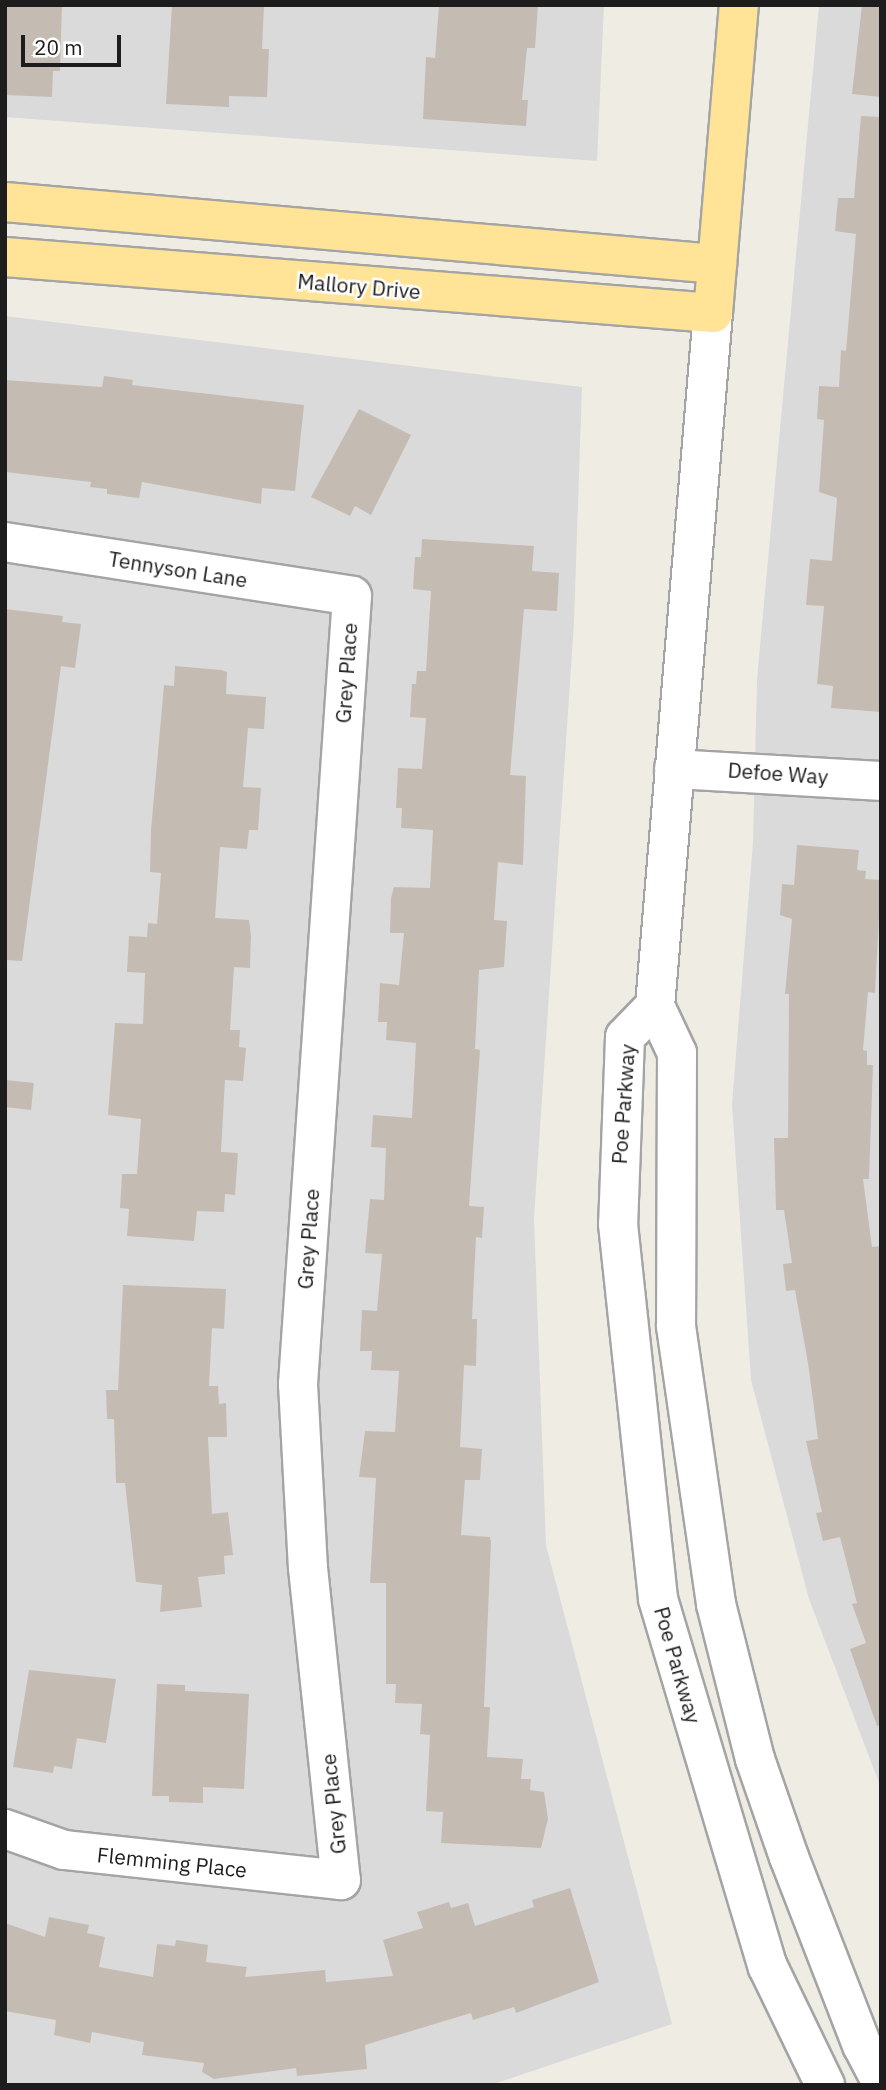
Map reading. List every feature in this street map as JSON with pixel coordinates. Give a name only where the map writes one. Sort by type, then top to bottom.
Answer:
[{"type":"main road","points":[[713,313],[739,5]]},
{"type":"main road","points":[[5,202],[718,264]]},
{"type":"main road","name":"Mallory Drive","points":[[5,257],[713,313]]},
{"type":"street","points":[[655,1006],[713,313]]},
{"type":"street","name":"Tennyson Lane","points":[[5,542],[352,596]]},
{"type":"street","name":"Grey Place","points":[[341,1880],[309,1568],[298,1384],[352,596]]},
{"type":"street","name":"Defoe Way","points":[[674,769],[881,781]]},
{"type":"street","name":"Poe Parkway","points":[[825,2085],[768,1967],[658,1599],[618,1224],[625,1037],[655,1006],[677,1053],[676,1326],[716,1604],[755,1759],[789,1857],[862,2045],[881,2081]]},
{"type":"street","name":"Flemming Place","points":[[5,1829],[64,1850],[341,1880]]},
{"type":"shaded area","points":[[5,5],[604,5],[597,161],[5,117]]},
{"type":"shaded area","points":[[819,5],[881,5],[881,1788],[809,1599],[751,1380],[732,1104],[753,842],[757,679]]},
{"type":"shaded area","points":[[5,316],[582,387],[574,623],[534,1218],[546,1545],[672,2024],[491,2085],[5,2085]]},
{"type":"building","points":[[5,5],[62,5],[60,71],[53,71],[52,97],[5,95]]},
{"type":"building","points":[[172,5],[264,5],[262,49],[269,49],[267,97],[229,96],[229,107],[166,104]]},
{"type":"building","points":[[439,5],[538,5],[535,48],[527,48],[522,100],[528,100],[526,126],[423,119],[426,57],[435,58]]},
{"type":"building","points":[[862,5],[881,5],[881,97],[852,94]]},
{"type":"building","points":[[861,116],[881,117],[881,712],[831,708],[833,686],[817,684],[824,606],[806,605],[810,559],[832,561],[837,498],[819,492],[824,420],[817,419],[819,386],[839,387],[841,350],[846,351],[856,234],[835,231],[838,198],[854,198]]},
{"type":"building","points":[[104,376],[133,380],[132,385],[304,405],[295,491],[262,488],[261,504],[142,482],[139,498],[107,494],[107,489],[90,487],[91,482],[5,472],[5,380],[102,387]]},
{"type":"building","points":[[359,409],[411,435],[371,515],[355,506],[350,516],[311,497]]},
{"type":"building","points":[[422,539],[534,546],[532,571],[559,573],[557,611],[524,609],[510,775],[526,776],[523,865],[498,862],[494,920],[507,921],[504,967],[479,970],[475,1049],[480,1050],[469,1206],[484,1207],[482,1238],[476,1237],[472,1319],[477,1319],[476,1366],[464,1365],[460,1447],[482,1449],[480,1480],[465,1480],[461,1535],[490,1537],[491,1542],[484,1707],[490,1707],[487,1757],[523,1759],[521,1779],[531,1779],[530,1790],[544,1792],[548,1819],[541,1848],[441,1843],[443,1812],[426,1811],[430,1735],[420,1734],[422,1704],[395,1703],[396,1684],[386,1684],[386,1583],[370,1583],[376,1478],[359,1477],[365,1431],[395,1432],[399,1371],[371,1370],[372,1351],[360,1351],[362,1310],[377,1311],[382,1254],[365,1253],[370,1199],[384,1200],[386,1148],[371,1147],[373,1115],[412,1118],[416,1043],[386,1040],[387,1022],[378,1022],[380,983],[399,985],[404,933],[390,933],[391,898],[394,887],[430,888],[433,830],[401,828],[402,808],[396,808],[398,768],[422,769],[426,718],[410,717],[412,684],[416,684],[417,671],[426,671],[431,591],[413,589],[415,557],[421,557]]},
{"type":"building","points":[[5,609],[63,616],[62,622],[81,624],[75,668],[61,666],[22,961],[5,960]]},
{"type":"building","points":[[175,666],[227,672],[226,694],[266,697],[264,729],[248,728],[243,787],[261,788],[258,830],[249,830],[247,849],[220,847],[215,918],[249,920],[251,935],[250,968],[234,967],[230,1030],[240,1030],[239,1047],[246,1048],[243,1081],[225,1080],[221,1152],[238,1153],[235,1195],[225,1194],[224,1212],[197,1211],[194,1241],[127,1236],[129,1209],[120,1208],[122,1174],[137,1174],[141,1119],[108,1115],[115,1023],[143,1024],[145,973],[127,972],[129,936],[147,937],[148,923],[157,924],[161,873],[150,872],[151,830],[164,685],[174,686]]},
{"type":"building","points":[[797,845],[859,850],[857,870],[866,871],[865,879],[881,880],[875,993],[868,992],[863,1050],[867,1051],[867,1065],[873,1065],[869,1179],[863,1179],[872,1247],[881,1246],[881,1725],[877,1726],[850,1649],[866,1643],[852,1604],[857,1603],[840,1537],[823,1541],[816,1513],[822,1512],[806,1441],[818,1439],[808,1363],[795,1290],[786,1291],[783,1264],[792,1263],[784,1210],[776,1210],[774,1138],[788,1138],[789,994],[785,994],[792,919],[780,915],[782,884],[794,885]]},
{"type":"building","points":[[5,1080],[34,1083],[31,1110],[5,1107]]},
{"type":"building","points":[[123,1285],[226,1289],[224,1329],[212,1328],[209,1386],[218,1386],[219,1404],[226,1403],[227,1437],[208,1437],[212,1514],[228,1512],[233,1555],[224,1556],[225,1574],[198,1577],[202,1607],[160,1612],[162,1585],[136,1582],[125,1483],[116,1483],[114,1419],[107,1419],[106,1390],[118,1390]]},
{"type":"building","points":[[29,1670],[116,1679],[106,1743],[77,1738],[72,1769],[54,1766],[53,1773],[13,1767]]},
{"type":"building","points":[[157,1684],[185,1685],[185,1691],[249,1694],[244,1789],[203,1787],[203,1803],[169,1802],[169,1796],[152,1796]]},
{"type":"building","points":[[570,1888],[599,1982],[516,2013],[514,2007],[473,2020],[471,2013],[365,2045],[367,2069],[297,2076],[296,2068],[214,2079],[202,2072],[204,2063],[142,2055],[144,2042],[92,2032],[90,2043],[54,2035],[56,2020],[5,2011],[5,1923],[45,1937],[49,1917],[89,1925],[87,1933],[105,1937],[99,1967],[153,1977],[157,1944],[175,1946],[176,1940],[208,1945],[206,1962],[247,1967],[245,1977],[325,1970],[326,1982],[393,1976],[383,1940],[423,1928],[417,1912],[449,1902],[451,1908],[468,1903],[475,1926],[534,1907],[532,1900]]}]
